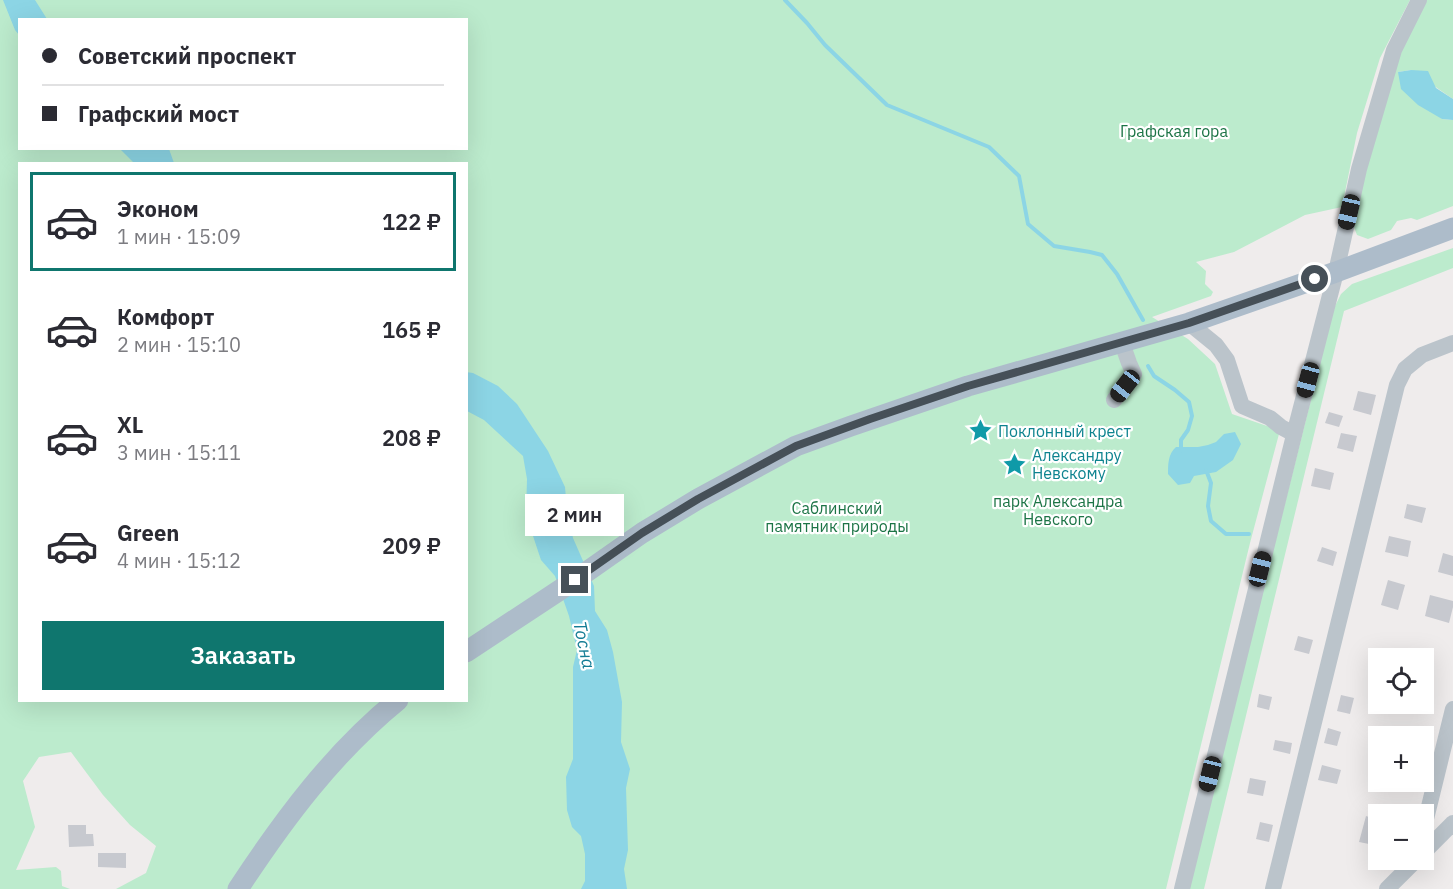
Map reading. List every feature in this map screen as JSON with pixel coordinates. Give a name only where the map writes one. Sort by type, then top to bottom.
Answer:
[{"type":"main road","points":[[468,651],[642,533],[698,499],[796,446],[968,386],[1189,323],[1453,228]]},
{"type":"main road","points":[[238,889],[324,772],[368,726],[396,702]]},
{"type":"street","points":[[1182,889],[1336,272],[1359,169],[1394,50],[1419,0]]},
{"type":"street","points":[[1189,323],[1216,345],[1227,360],[1242,406],[1270,418],[1294,434]]},
{"type":"street","points":[[1114,400],[1134,374],[1122,343]]},
{"type":"street","points":[[1273,889],[1397,385],[1405,369],[1422,355],[1453,343]]},
{"type":"street","points":[[1430,804],[1453,709]]},
{"type":"street","points":[[1434,841],[1453,823]]},
{"type":"street","points":[[1387,889],[1405,870]]},
{"type":"green space","name":"Саблинский памятник природы","points":[[0,0],[1410,0],[1380,58],[1357,133],[1342,207],[1305,215],[1234,252],[1196,262],[1206,271],[1205,284],[1213,292],[1211,296],[1152,317],[1188,339],[1215,364],[1232,414],[1270,427],[1279,434],[1250,543],[1166,889],[116,889],[146,873],[156,846],[130,825],[103,795],[71,752],[39,757],[23,781],[35,827],[16,870],[56,867],[61,871],[62,886],[70,889],[0,889]]},
{"type":"green space","points":[[1422,0],[1453,0],[1453,99],[1411,70],[1398,72],[1442,119],[1453,120],[1453,206],[1417,220],[1411,218],[1397,221],[1391,230],[1368,239],[1357,235],[1352,222],[1397,52]]},
{"type":"green space","points":[[1453,248],[1453,268],[1344,311],[1204,889],[1188,889],[1334,308],[1341,294],[1352,284]]},
{"type":"water","points":[[3,0],[35,0],[46,18],[18,18],[18,34]]},
{"type":"water","points":[[1428,71],[1436,88],[1453,99],[1453,120],[1442,119],[1418,105],[1401,89],[1398,72]]},
{"type":"water","points":[[121,150],[169,150],[174,162],[133,162]]},
{"type":"water","name":"Тосна","points":[[468,372],[498,386],[517,404],[548,451],[565,487],[573,538],[594,586],[595,611],[607,630],[622,702],[621,742],[630,769],[626,788],[628,850],[624,869],[627,889],[581,889],[585,881],[585,854],[581,836],[572,827],[567,810],[566,777],[573,759],[573,667],[577,650],[569,616],[555,576],[541,560],[526,515],[527,479],[523,456],[484,420],[468,412]]},
{"type":"water","points":[[1235,432],[1241,444],[1233,460],[1216,472],[1194,476],[1190,483],[1178,485],[1168,474],[1170,456],[1176,447],[1208,445],[1216,442],[1224,434]]},
{"type":"building","points":[[1358,391],[1376,395],[1371,415],[1353,410]]},
{"type":"building","points":[[1329,412],[1343,416],[1339,427],[1325,423]]},
{"type":"building","points":[[1341,433],[1357,436],[1353,452],[1337,448]]},
{"type":"building","points":[[1315,468],[1334,473],[1330,490],[1311,486]]},
{"type":"building","points":[[1407,504],[1426,508],[1422,523],[1404,518]]},
{"type":"building","points":[[1389,536],[1411,541],[1408,557],[1385,552]]},
{"type":"building","points":[[1322,547],[1337,552],[1333,566],[1317,561]]},
{"type":"building","points":[[1443,553],[1453,556],[1453,576],[1438,572]]},
{"type":"building","points":[[1388,580],[1405,585],[1398,610],[1381,605]]},
{"type":"building","points":[[1430,595],[1453,601],[1449,623],[1425,616]]},
{"type":"building","points":[[1298,636],[1313,640],[1309,654],[1294,650]]},
{"type":"building","points":[[1259,694],[1272,697],[1269,710],[1257,707]]},
{"type":"building","points":[[1341,695],[1354,698],[1350,714],[1337,711]]},
{"type":"building","points":[[1328,728],[1341,732],[1337,746],[1324,743]]},
{"type":"building","points":[[1275,740],[1292,743],[1290,754],[1273,750]]},
{"type":"building","points":[[1322,765],[1341,770],[1337,784],[1318,780]]},
{"type":"building","points":[[1250,778],[1266,781],[1263,796],[1247,793]]},
{"type":"building","points":[[1366,816],[1368,817],[1368,844],[1359,842]]},
{"type":"building","points":[[1260,822],[1273,825],[1269,842],[1256,839]]},
{"type":"building","points":[[68,825],[86,825],[86,834],[93,834],[94,846],[69,847]]},
{"type":"building","points":[[98,853],[126,853],[126,868],[98,867]]},
{"type":"waterway","points":[[785,0],[825,45],[887,105],[989,147],[1019,176],[1028,224],[1054,246],[1102,255],[1117,274],[1143,320]]},
{"type":"waterway","points":[[1148,366],[1154,376],[1189,402],[1192,416],[1188,430],[1181,440],[1181,451]]},
{"type":"waterway","points":[[1206,470],[1211,483],[1208,506],[1211,521],[1226,534],[1249,534]]},
{"type":"place","name":"Поклонный крест","points":[[980,431]]},
{"type":"place","name":"Александру Невскому","points":[[1014,464]]},
{"type":"route","points":[[575,580],[642,533],[698,499],[796,446],[968,386],[1189,323],[1315,279]]},
{"type":"park label","name":"Графская гора","points":[[1174,131]]},
{"type":"park label","name":"парк Александра Невского","points":[[1058,510]]}]
